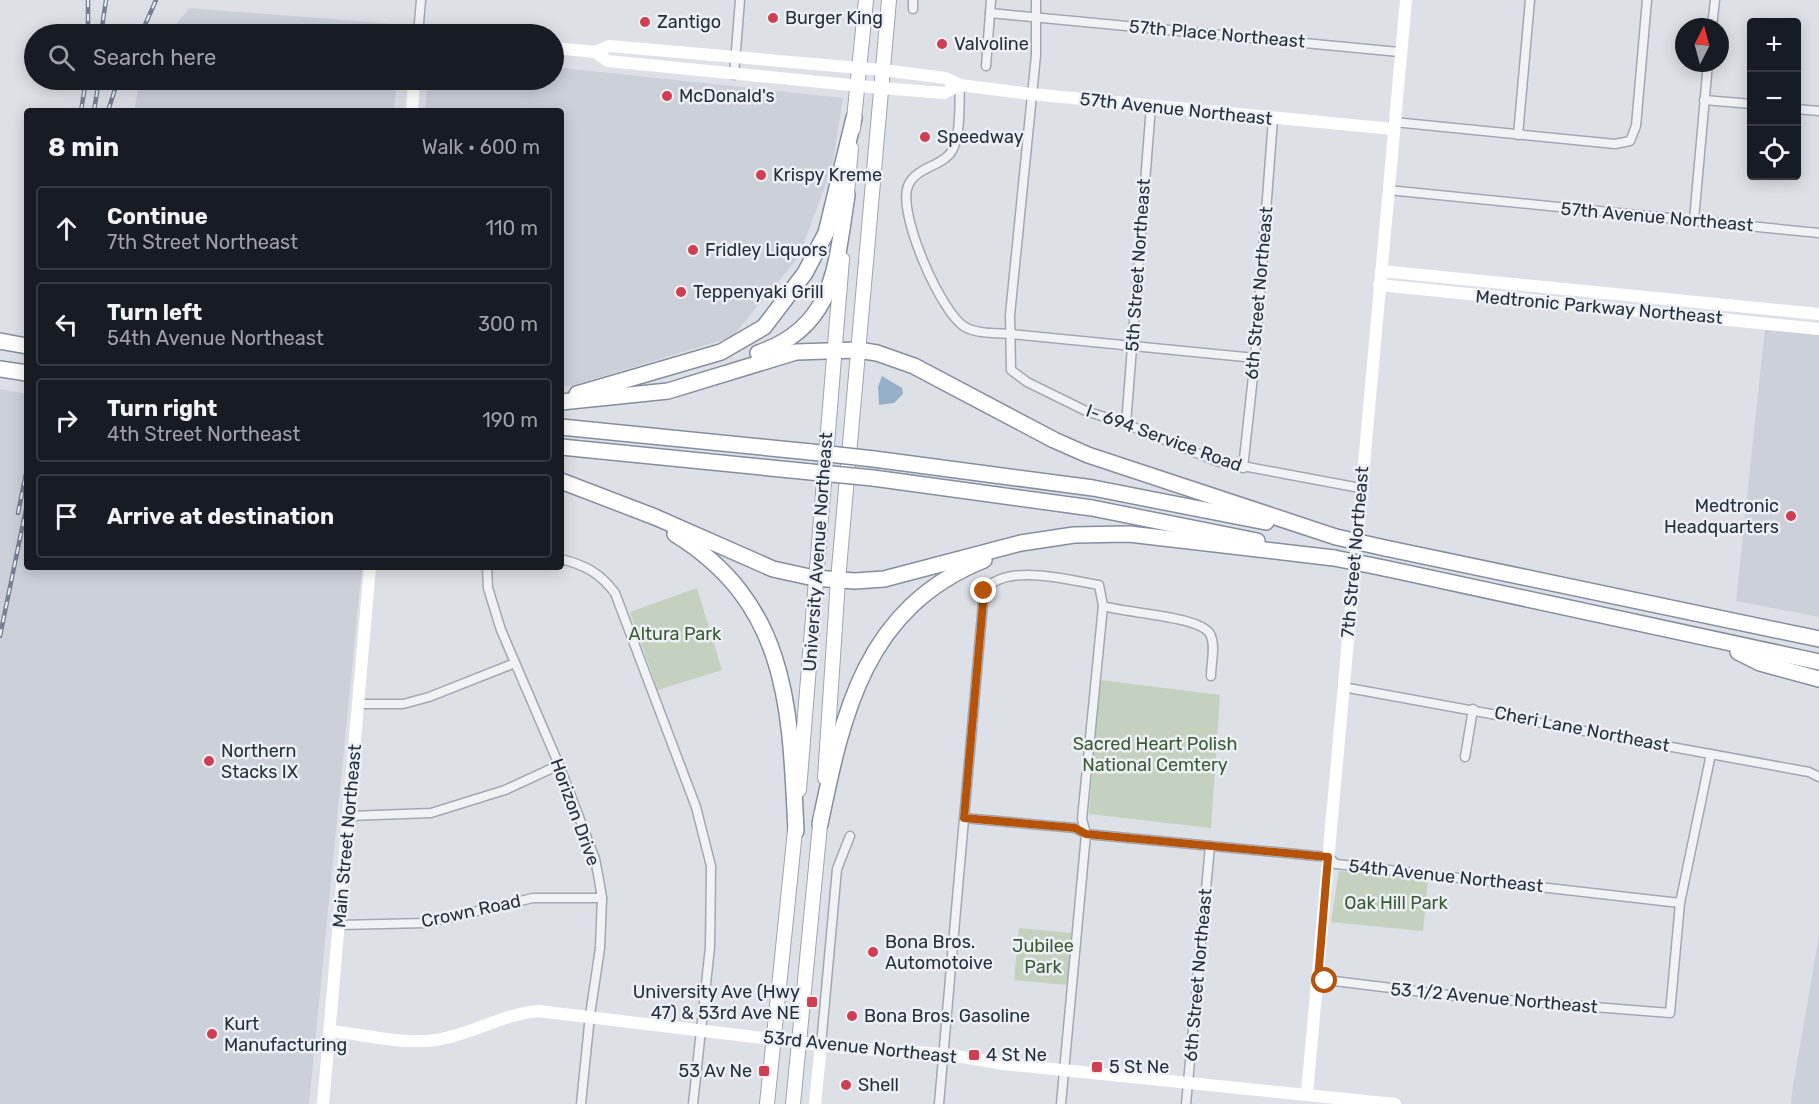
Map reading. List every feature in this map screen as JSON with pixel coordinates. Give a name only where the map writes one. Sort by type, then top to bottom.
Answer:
[{"type":"highway","points":[[564,396],[598,389],[721,352],[751,337],[764,327],[805,273],[826,233],[854,118]]},
{"type":"highway","points":[[592,400],[642,389],[768,349],[800,332],[820,308],[831,285],[847,195]]},
{"type":"highway","points":[[2,341],[24,345]]},
{"type":"highway","points":[[564,402],[668,391],[796,352],[834,348],[877,352],[914,366],[1054,440],[1100,460],[1336,537]]},
{"type":"highway","points":[[0,369],[24,373]]},
{"type":"highway","points":[[564,427],[874,459],[1008,475],[1115,492],[1819,639]]},
{"type":"highway","points":[[564,447],[873,478],[1103,510],[1384,568],[1719,643],[1819,662]]},
{"type":"highway","points":[[564,482],[773,569],[814,578],[864,581],[896,577],[1021,543],[1059,536],[1129,534],[1334,558]]},
{"type":"highway","points":[[591,493],[654,523],[690,544],[722,571],[749,605],[774,654],[787,700],[795,831]]},
{"type":"highway","points":[[820,824],[845,715],[864,669],[893,627],[930,591],[966,568],[1017,547],[1059,536]]},
{"type":"highway","points":[[1602,593],[1819,628]]},
{"type":"highway","points":[[1719,643],[1760,663],[1819,679]]},
{"type":"main road","name":"University Avenue Northeast","points":[[767,1104],[795,831],[814,578],[866,0]]},
{"type":"main road","name":"University Avenue Northeast","points":[[793,1104],[820,824],[838,580],[889,0]]},
{"type":"street","points":[[419,24],[421,0]]},
{"type":"street","points":[[734,75],[740,0]]},
{"type":"street","points":[[986,66],[991,0]]},
{"type":"street","points":[[1011,334],[1030,94],[1036,55],[1036,0]]},
{"type":"street","name":"7th Street Northeast","points":[[1309,1099],[1342,687],[1399,51],[1406,0]]},
{"type":"street","points":[[1518,135],[1530,0]]},
{"type":"street","points":[[1393,126],[1616,144],[1630,141],[1636,126],[1647,0]]},
{"type":"street","points":[[1713,18],[1715,0]]},
{"type":"street","name":"57th Place Northeast","points":[[990,13],[1399,51]]},
{"type":"street","name":"57th Avenue Northeast","points":[[564,49],[595,52],[609,46],[736,56],[945,78],[960,85],[1030,94],[1273,119],[1393,126]]},
{"type":"street","name":"57th Avenue Northeast","points":[[595,52],[608,61],[857,87],[944,93],[960,85]]},
{"type":"street","points":[[1694,220],[1707,72]]},
{"type":"street","points":[[960,85],[953,148],[942,160],[914,177],[908,186],[906,208],[918,247],[954,318],[970,330],[1255,358]]},
{"type":"street","points":[[412,108],[413,90]]},
{"type":"street","points":[[1704,100],[1747,104]]},
{"type":"street","name":"5th Street Northeast","points":[[1126,424],[1151,106]]},
{"type":"street","points":[[1801,109],[1819,111]]},
{"type":"street","name":"6th Street Northeast","points":[[1244,468],[1255,358],[1273,119]]},
{"type":"street","name":"57th Avenue Northeast","points":[[1388,190],[1819,233]]},
{"type":"street","name":"Medtronic Parkway Northeast","points":[[1381,271],[1819,314]]},
{"type":"street","points":[[1503,298],[1505,283]]},
{"type":"street","name":"Medtronic Parkway Northeast","points":[[1379,285],[1819,329]]},
{"type":"street","name":"I- 694 Service Road","points":[[1011,334],[1011,370],[1027,382],[1086,411],[1126,424],[1216,461],[1360,488]]},
{"type":"street","points":[[564,560],[600,574],[615,593],[696,807],[711,866],[712,902],[693,1104]]},
{"type":"street","name":"Main Street Northeast","points":[[323,1104],[370,570]]},
{"type":"street","name":"Horizon Drive","points":[[487,570],[491,598],[515,663],[559,765],[595,859],[602,898],[600,948],[590,1015],[582,1104]]},
{"type":"street","points":[[939,1104],[984,591],[990,584],[1002,577],[1046,577],[1099,585],[1103,606],[1082,819],[1086,834],[1061,1104]]},
{"type":"street","points":[[1103,606],[1196,623],[1209,632],[1213,642],[1210,676]]},
{"type":"street","points":[[358,704],[403,704],[429,697],[515,663]]},
{"type":"street","name":"Cheri Lane Northeast","points":[[1342,687],[1473,709],[1809,772],[1819,777]]},
{"type":"street","points":[[1465,757],[1473,709]]},
{"type":"street","points":[[1680,903],[1711,754]]},
{"type":"street","points":[[349,816],[431,813],[505,790],[559,765]]},
{"type":"street","name":"54th Avenue Northeast","points":[[964,818],[1075,828],[1086,834],[1328,857],[1336,864],[1680,903]]},
{"type":"street","points":[[815,1104],[837,869],[850,836]]},
{"type":"street","name":"6th Street Northeast","points":[[1186,1104],[1210,846]]},
{"type":"street","name":"Crown Road","points":[[339,925],[426,923],[533,898],[602,898]]},
{"type":"street","name":"53 1/2 Avenue Northeast","points":[[1318,979],[1456,996],[1670,1013],[1680,903]]},
{"type":"street","name":"53rd Avenue Northeast","points":[[330,1031],[434,1040],[462,1034],[522,1012],[538,1011],[590,1015],[799,1043],[944,1054],[1309,1099],[1395,1104]]},
{"type":"shaded area","points":[[189,8],[394,24],[176,24]]},
{"type":"shaded area","points":[[564,68],[843,98],[832,168],[798,258],[732,337],[571,386],[564,385],[564,108],[425,108],[427,90],[564,90]]},
{"type":"shaded area","points":[[138,90],[396,90],[394,108],[135,108]]},
{"type":"shaded area","points":[[1765,328],[1819,334],[1819,617],[1736,601]]},
{"type":"shaded area","points":[[0,389],[24,393],[24,570],[362,570],[309,1104],[0,1104]]},
{"type":"shaded area","points":[[1819,936],[1819,1104],[1791,1104],[1793,1086]]},
{"type":"green space","name":"Altura Park","points":[[697,588],[722,670],[658,690],[630,612]]},
{"type":"green space","name":"Sacred Heart Polish National Cemtery","points":[[1100,680],[1220,695],[1211,828],[1089,814]]},
{"type":"green space","name":"Oak Hill Park","points":[[1339,871],[1428,880],[1423,931],[1331,922]]},
{"type":"green space","name":"Jubilee Park","points":[[1019,928],[1072,933],[1067,985],[1014,980]]},
{"type":"water","points":[[882,376],[902,388],[903,394],[894,403],[879,405],[878,387]]},
{"type":"railway","points":[[88,0],[88,24]]},
{"type":"railway","points":[[102,24],[106,0]]},
{"type":"railway","points":[[145,24],[156,0]]},
{"type":"railway","points":[[81,108],[84,90]]},
{"type":"railway","points":[[94,108],[97,90]]},
{"type":"railway","points":[[109,108],[115,90]]},
{"type":"railway","points":[[18,513],[24,484]]},
{"type":"railway","points":[[0,636],[24,519]]},
{"type":"place","name":"Burger King","points":[[773,18]]},
{"type":"place","name":"Zantigo","points":[[645,22]]},
{"type":"place","name":"Valvoline","points":[[942,44]]},
{"type":"place","name":"McDonald's","points":[[667,96]]},
{"type":"place","name":"Speedway","points":[[925,137]]},
{"type":"place","name":"Krispy Kreme","points":[[761,175]]},
{"type":"place","name":"Fridley Liquors","points":[[693,250]]},
{"type":"place","name":"Teppenyaki Grill","points":[[681,292]]},
{"type":"place","name":"Medtronic Headquarters","points":[[1791,516]]},
{"type":"place","name":"Northern Stacks IX","points":[[209,761]]},
{"type":"place","name":"Bona Bros. Automotoive","points":[[873,952]]},
{"type":"place","name":"University Ave (Hwy 47) & 53rd Ave NE","points":[[812,1002]]},
{"type":"place","name":"Bona Bros. Gasoline","points":[[852,1016]]},
{"type":"place","name":"Kurt Manufacturing","points":[[212,1034]]},
{"type":"place","name":"4 St Ne","points":[[974,1055]]},
{"type":"place","name":"5 St Ne","points":[[1097,1067]]},
{"type":"place","name":"53 Av Ne","points":[[764,1071]]},
{"type":"place","name":"Shell","points":[[846,1085]]},
{"type":"route","points":[[984,591],[964,818],[1075,828],[1086,834],[1328,857],[1318,979],[1325,981]]}]
